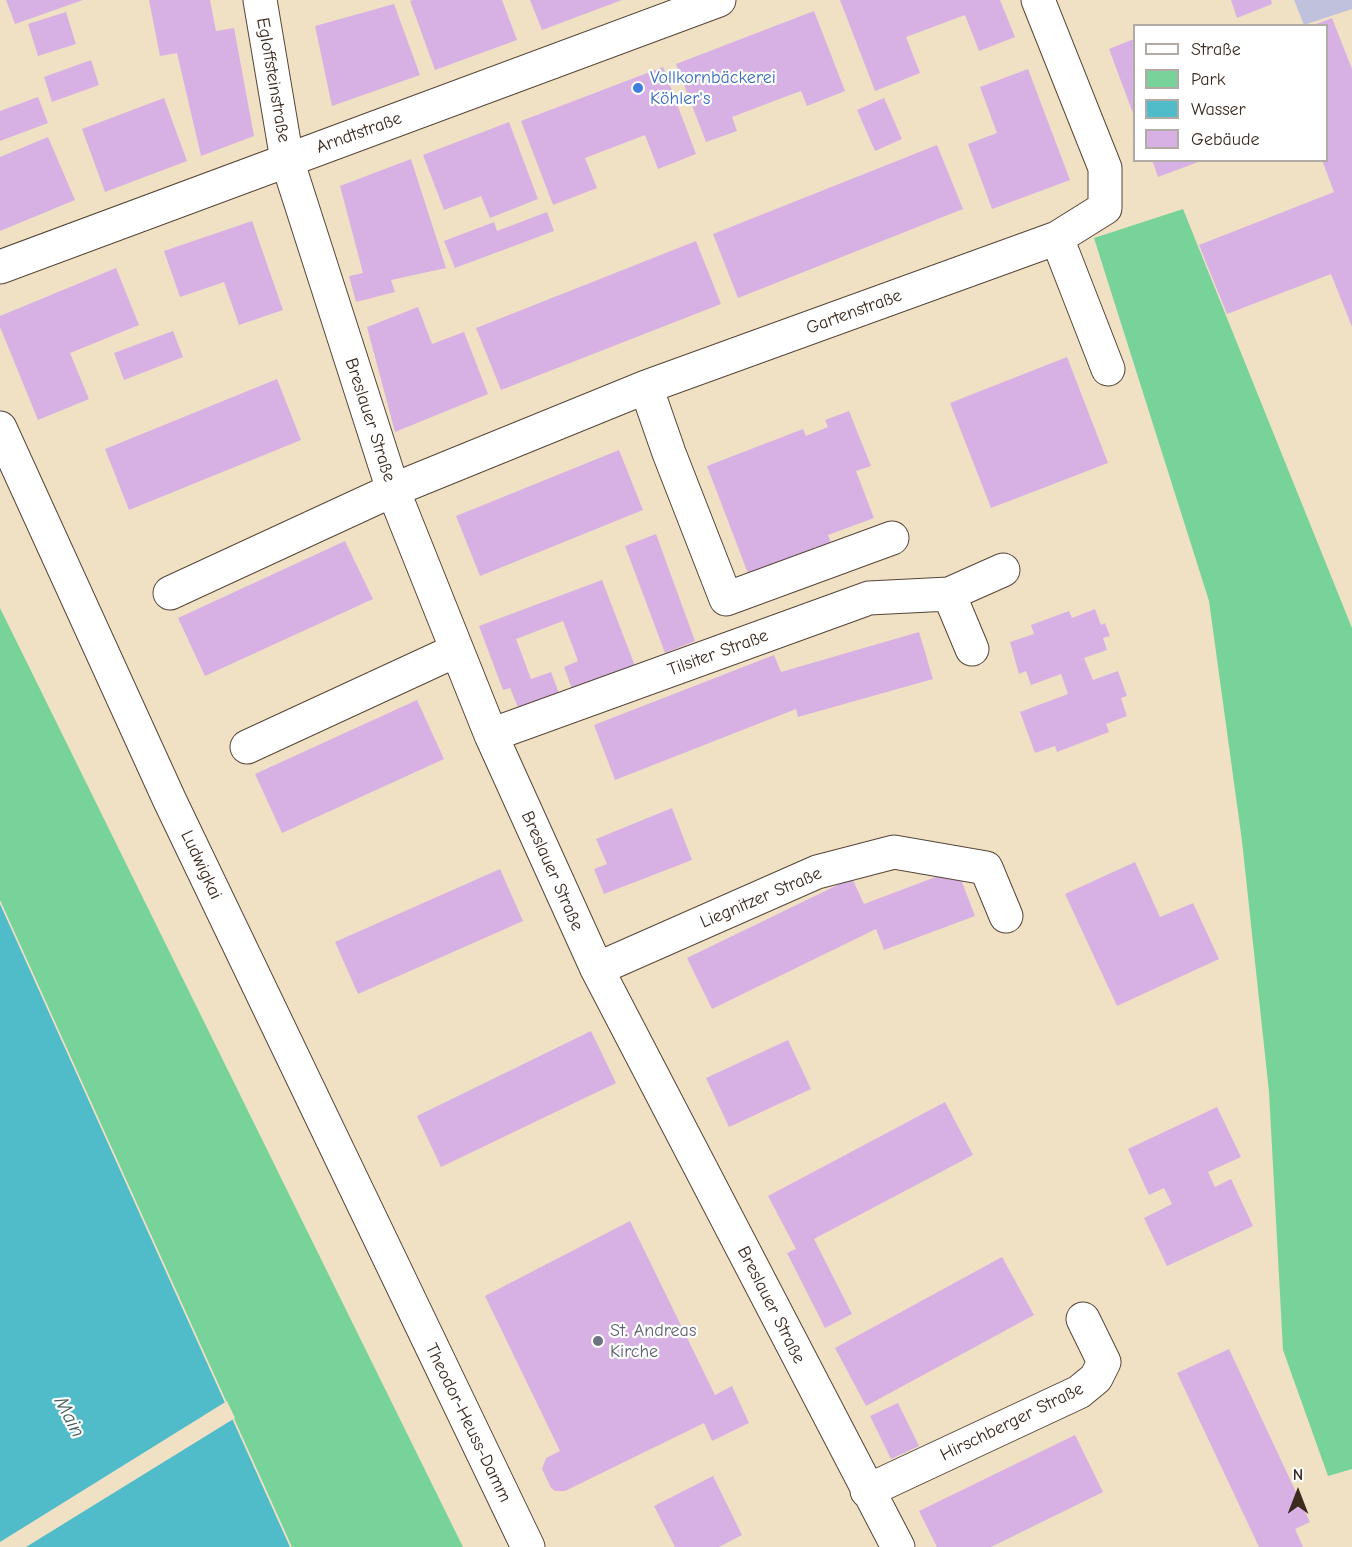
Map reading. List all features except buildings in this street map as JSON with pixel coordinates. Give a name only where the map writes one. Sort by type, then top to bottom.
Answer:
[{"type":"street","name":"Egloffsteinstraße","points":[[260,0],[287,160]]},
{"type":"street","name":"Arndtstraße","points":[[0,267],[719,0]]},
{"type":"street","name":"Gartenstraße","points":[[170,592],[393,490],[646,387],[1057,238],[1105,208],[1105,168],[1038,0]]},
{"type":"street","name":"Breslauer Straße","points":[[287,160],[393,490],[491,735],[597,969],[898,1547]]},
{"type":"street","points":[[1057,238],[1108,369]]},
{"type":"street","points":[[646,387],[669,453],[726,598],[892,538]]},
{"type":"street","name":"Ludwigkai","points":[[0,428],[170,801],[408,1300]]},
{"type":"street","name":"Tilsiter Straße","points":[[491,735],[869,598],[949,594],[1003,570]]},
{"type":"street","points":[[949,594],[972,649]]},
{"type":"street","points":[[247,747],[457,650]]},
{"type":"street","name":"Liegnitzer Straße","points":[[597,969],[817,872],[894,852],[986,868],[1006,916]]},
{"type":"street","name":"Theodor-Heuss-Damm","points":[[408,1300],[528,1547]]},
{"type":"street","name":"Hirschberger Straße","points":[[867,1491],[1079,1392],[1096,1378],[1104,1362],[1083,1319]]},
{"type":"shaded area","points":[[1294,0],[1352,0],[1352,9],[1304,24]]},
{"type":"green space","points":[[1183,209],[1352,628],[1352,1469],[1328,1476],[1283,1350],[1269,1092],[1242,841],[1209,601],[1094,238]]},
{"type":"green space","points":[[0,608],[463,1547],[292,1547],[0,900]]},
{"type":"water","name":"Main","points":[[0,904],[290,1547],[0,1547]]},
{"type":"pier","points":[[227,1401],[235,1418],[26,1547],[0,1547],[0,1542]]},
{"type":"place","name":"Vollkornbäckerei Köhler's","points":[[638,88]]},
{"type":"place","name":"St. Andreas Kirche","points":[[598,1341]]}]
